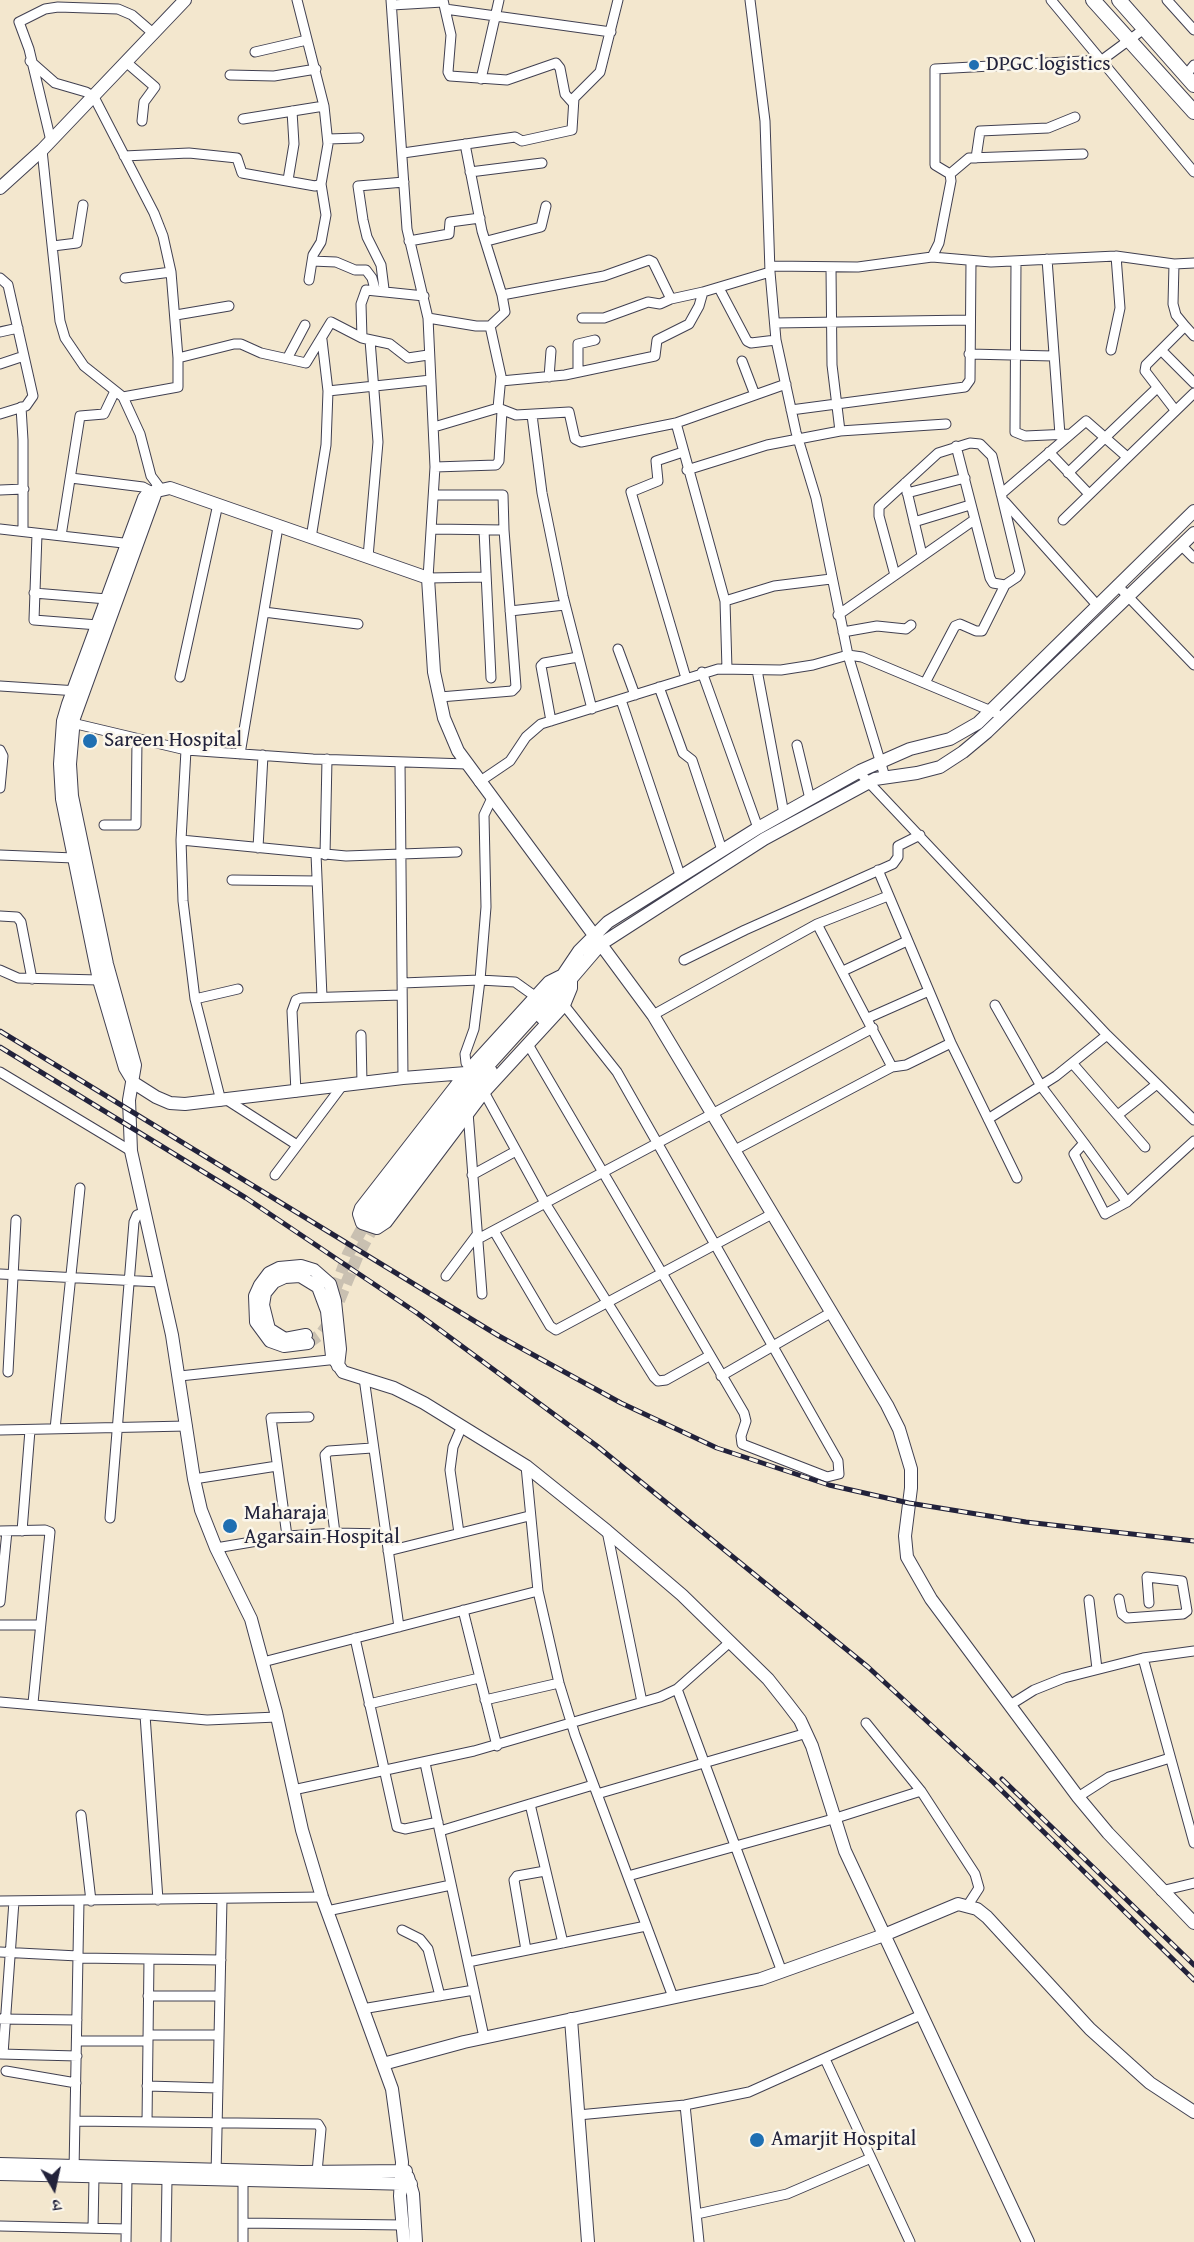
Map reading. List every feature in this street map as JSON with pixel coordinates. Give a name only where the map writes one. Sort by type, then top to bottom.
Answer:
[{"type":"main road","points":[[1093,0],[1194,112]]},
{"type":"main road","points":[[1119,0],[1191,76]]},
{"type":"street","points":[[0,188],[47,146],[185,0]]},
{"type":"street","points":[[297,0],[316,69],[328,139],[327,158],[321,184],[326,215],[321,242],[312,261],[309,280]]},
{"type":"street","points":[[481,79],[499,0]]},
{"type":"street","points":[[403,153],[516,137],[523,141],[572,130],[573,103],[577,93],[600,72],[618,0]]},
{"type":"street","points":[[750,0],[765,121],[770,269],[776,340],[798,439],[816,498],[838,615],[885,777]]},
{"type":"street","points":[[1051,0],[1194,172]]},
{"type":"street","points":[[1167,0],[1194,30]]},
{"type":"street","points":[[611,32],[495,14],[444,3],[391,2],[409,240],[428,318],[435,467],[433,529],[428,578],[434,672],[451,736],[479,782],[653,1015],[887,1405],[908,1453],[911,1488],[904,1536],[907,1557],[931,1599],[1078,1797],[1161,1891],[1194,1923]]},
{"type":"street","points":[[444,3],[451,35],[448,74],[453,77],[507,80],[556,63],[560,68],[565,94],[573,103]]},
{"type":"street","points":[[154,34],[132,15],[118,9],[75,7],[45,9],[18,22],[29,49],[47,146],[60,321],[65,338],[84,366],[123,398],[140,434],[156,490],[107,599],[68,722],[62,799],[99,980],[124,1068],[134,1083],[170,1103],[224,1100],[468,1070]]},
{"type":"street","points":[[950,174],[934,165],[935,69],[1102,60],[1144,29]]},
{"type":"street","points":[[255,52],[307,40]]},
{"type":"street","points":[[30,61],[55,82],[94,97],[154,213],[163,236],[171,272],[176,315],[178,387],[123,398]]},
{"type":"street","points":[[126,62],[155,87],[144,102],[142,122]]},
{"type":"street","points":[[230,75],[267,77],[316,69]]},
{"type":"street","points":[[243,119],[324,106]]},
{"type":"street","points":[[288,180],[294,144],[292,111]]},
{"type":"street","points":[[976,158],[980,131],[1048,128],[1075,117]]},
{"type":"street","points":[[328,139],[359,138]]},
{"type":"street","points":[[428,318],[490,326],[505,312],[480,218],[465,144]]},
{"type":"street","points":[[124,156],[189,153],[237,158],[242,173],[315,186],[321,184]]},
{"type":"street","points":[[932,257],[944,223],[950,174],[964,160],[1083,154]]},
{"type":"street","points":[[470,172],[542,163]]},
{"type":"street","points":[[379,289],[381,266],[367,237],[358,186],[404,182]]},
{"type":"street","points":[[53,246],[77,243],[83,205]]},
{"type":"street","points":[[487,241],[541,227],[546,206]]},
{"type":"street","points":[[409,240],[447,235],[450,233],[450,222],[480,218]]},
{"type":"street","points":[[1111,350],[1120,308],[1116,256]]},
{"type":"street","points":[[582,318],[604,318],[651,301],[660,304],[671,299],[719,288],[770,269],[885,264],[932,257],[970,261],[1016,261],[1116,256],[1174,264],[1194,263]]},
{"type":"street","points":[[1047,259],[1053,356],[1065,435]]},
{"type":"street","points":[[502,295],[604,276],[649,260],[653,262],[671,299]]},
{"type":"street","points":[[312,261],[336,262],[355,270],[366,270],[379,289]]},
{"type":"street","points":[[791,410],[964,387],[970,380],[970,261]]},
{"type":"street","points":[[1016,261],[1015,432],[1025,436],[1065,435]]},
{"type":"street","points":[[1174,264],[1173,304],[1176,315],[1194,336]]},
{"type":"street","points":[[831,267],[830,322],[840,431]]},
{"type":"street","points":[[125,278],[171,272]]},
{"type":"street","points":[[0,278],[8,285],[33,396],[30,402],[21,407],[0,414]]},
{"type":"street","points":[[719,288],[747,341],[754,343],[776,340]]},
{"type":"street","points":[[368,557],[377,458],[373,386],[362,296],[366,290],[379,289],[424,296]]},
{"type":"street","points":[[501,381],[549,377],[655,356],[657,340],[689,324],[699,306],[703,292]]},
{"type":"street","points":[[176,315],[229,306]]},
{"type":"street","points":[[775,323],[970,321]]},
{"type":"street","points":[[178,358],[241,344],[261,353],[288,357],[306,363],[331,322],[366,339],[390,344],[408,358],[428,355]]},
{"type":"street","points":[[288,357],[305,325]]},
{"type":"street","points":[[435,467],[496,465],[499,461],[501,381],[490,326]]},
{"type":"street","points":[[1175,411],[1145,370],[1185,326]]},
{"type":"street","points":[[0,332],[18,327]]},
{"type":"street","points":[[311,538],[326,445],[328,391],[322,340]]},
{"type":"street","points":[[578,372],[579,344],[595,340]]},
{"type":"street","points":[[1161,350],[1194,383]]},
{"type":"street","points":[[549,377],[551,351]]},
{"type":"street","points":[[969,354],[1053,356]]},
{"type":"street","points":[[0,364],[24,356]]},
{"type":"street","points":[[742,361],[755,395]]},
{"type":"street","points":[[328,391],[431,381]]},
{"type":"street","points":[[434,428],[500,409],[516,415],[568,412],[578,442],[676,423],[786,384]]},
{"type":"street","points":[[1068,473],[1157,388]]},
{"type":"street","points":[[62,536],[80,416],[104,414],[115,391]]},
{"type":"street","points":[[1063,520],[1126,456],[1194,393]]},
{"type":"street","points":[[21,407],[23,531]]},
{"type":"street","points":[[532,415],[541,484],[565,605],[592,709]]},
{"type":"street","points":[[1001,496],[1065,435],[1086,421],[1126,456]]},
{"type":"street","points":[[676,423],[687,470],[725,601],[727,669]]},
{"type":"street","points":[[687,470],[767,445],[840,431],[946,424]]},
{"type":"street","points":[[895,575],[879,516],[879,507],[906,488],[926,461],[956,446],[980,444],[992,456],[1020,572],[1005,585],[982,631],[976,631],[960,624],[955,626],[925,683]]},
{"type":"street","points":[[956,446],[991,581],[1005,585]]},
{"type":"street","points":[[683,452],[656,461],[658,481],[631,492],[686,678]]},
{"type":"street","points":[[1049,452],[1088,493]]},
{"type":"street","points":[[71,478],[156,490],[170,488],[428,578],[486,577]]},
{"type":"street","points":[[906,488],[964,478]]},
{"type":"street","points":[[906,488],[922,555]]},
{"type":"street","points":[[0,490],[24,489]]},
{"type":"street","points":[[435,495],[503,495],[516,683],[514,689],[440,697]]},
{"type":"street","points":[[1001,496],[1097,605]]},
{"type":"street","points":[[180,677],[218,504]]},
{"type":"street","points":[[914,522],[970,505]]},
{"type":"street","points":[[373,1217],[485,1066],[567,977],[597,940],[608,922],[758,828],[859,772],[910,749],[950,739],[978,723],[1194,511]]},
{"type":"street","points":[[838,615],[974,520]]},
{"type":"street","points":[[240,753],[278,527]]},
{"type":"street","points":[[0,529],[133,544]]},
{"type":"street","points":[[433,529],[504,530]]},
{"type":"street","points":[[484,530],[491,678]]},
{"type":"street","points":[[597,940],[764,840],[869,782],[940,766],[971,746],[1194,533]]},
{"type":"street","points":[[37,534],[34,620],[98,625]]},
{"type":"street","points":[[78,691],[133,544]]},
{"type":"street","points":[[1181,545],[1194,558]]},
{"type":"street","points":[[725,601],[774,586],[831,579]]},
{"type":"street","points":[[1117,585],[1194,665]]},
{"type":"street","points":[[34,593],[107,599]]},
{"type":"street","points":[[510,611],[565,605]]},
{"type":"street","points":[[264,612],[358,624]]},
{"type":"street","points":[[843,632],[877,626],[906,629],[911,625]]},
{"type":"street","points":[[618,649],[635,695]]},
{"type":"street","points":[[479,782],[510,761],[533,729],[551,721],[702,672],[727,669],[798,668],[848,655],[862,657],[1004,716]]},
{"type":"street","points":[[551,721],[541,666],[544,663],[578,657]]},
{"type":"street","points":[[757,669],[784,814]]},
{"type":"street","points":[[702,672],[758,828]]},
{"type":"street","points":[[0,686],[78,691]]},
{"type":"street","points":[[659,687],[683,753],[692,760],[722,850]]},
{"type":"street","points":[[621,700],[680,875]]},
{"type":"street","points":[[68,722],[186,750],[327,759],[467,764]]},
{"type":"street","points":[[68,722],[72,796],[107,964],[135,1065],[134,1083],[129,1100],[131,1150],[180,1376],[194,1479],[201,1510],[216,1548],[251,1619],[264,1662],[293,1790],[322,1897],[395,2102],[416,2242]]},
{"type":"street","points":[[104,825],[135,825],[137,740]]},
{"type":"street","points":[[797,745],[810,799]]},
{"type":"street","points":[[0,750],[3,756],[0,788]]},
{"type":"street","points":[[186,750],[181,840],[183,901],[195,999],[224,1100],[297,1145]]},
{"type":"street","points":[[258,848],[263,755]]},
{"type":"street","points":[[322,997],[317,880],[321,854],[327,759]]},
{"type":"street","points":[[400,762],[403,1078]]},
{"type":"street","points":[[859,772],[1107,1035],[1194,1120]]},
{"type":"street","points":[[468,1070],[465,1054],[474,1029],[486,908],[484,815],[492,798]]},
{"type":"street","points":[[684,960],[897,862],[898,846],[920,835]]},
{"type":"street","points":[[181,840],[321,854],[457,852]]},
{"type":"street","points":[[0,855],[74,858]]},
{"type":"street","points":[[878,870],[951,1043],[1017,1178]]},
{"type":"street","points":[[232,880],[317,880]]},
{"type":"street","points":[[653,1015],[817,924],[888,896]]},
{"type":"street","points":[[0,916],[16,917],[21,922],[32,979]]},
{"type":"street","points":[[817,924],[892,1067]]},
{"type":"street","points":[[843,971],[907,941]]},
{"type":"street","points":[[0,970],[10,977],[99,980]]},
{"type":"street","points":[[567,977],[569,995],[564,1005],[529,1046],[484,1092],[386,1222],[377,1228],[362,1223],[359,1214],[365,1203],[468,1070],[549,982],[567,977]]},
{"type":"street","points":[[402,983],[480,980],[520,984],[536,997]]},
{"type":"street","points":[[195,999],[238,989]]},
{"type":"street","points":[[868,1018],[929,991]]},
{"type":"street","points":[[296,1092],[294,1003],[301,998],[402,995]]},
{"type":"street","points":[[529,1046],[746,1417],[741,1436],[746,1447],[827,1477],[839,1474],[838,1461],[617,1072],[564,1005]]},
{"type":"street","points":[[994,1005],[1041,1086],[1127,1202]]},
{"type":"street","points":[[446,1276],[476,1238],[494,1231],[873,1028]]},
{"type":"street","points":[[361,1035],[362,1083]]},
{"type":"street","points":[[988,1119],[1073,1064],[1107,1035]]},
{"type":"street","points":[[735,1150],[892,1067],[906,1065],[951,1043]]},
{"type":"street","points":[[1073,1064],[1119,1114],[1145,1147]]},
{"type":"street","points":[[0,1072],[131,1150]]},
{"type":"street","points":[[1119,1114],[1157,1084]]},
{"type":"street","points":[[275,1175],[342,1086]]},
{"type":"street","points":[[484,1092],[545,1203],[658,1381],[666,1380],[709,1356]]},
{"type":"street","points":[[468,1112],[482,1294]]},
{"type":"street","points":[[1084,1143],[1074,1154],[1102,1212],[1109,1213],[1127,1202],[1194,1141]]},
{"type":"street","points":[[472,1175],[516,1151]]},
{"type":"street","points":[[56,1429],[80,1188]]},
{"type":"street","points":[[110,1518],[134,1222],[137,1215],[143,1213]]},
{"type":"street","points":[[494,1231],[553,1329],[559,1330],[772,1214]]},
{"type":"street","points":[[8,1372],[16,1220]]},
{"type":"street","points":[[307,1339],[284,1346],[270,1341],[256,1322],[257,1290],[270,1274],[279,1268],[301,1266],[314,1270],[330,1284],[335,1301],[337,1362],[343,1372],[404,1393],[526,1466],[682,1594],[768,1679],[807,1733],[845,1851],[1028,2242]]},
{"type":"street","points":[[0,1274],[159,1282]]},
{"type":"street","points":[[721,1376],[832,1312]]},
{"type":"street","points":[[180,1376],[337,1362]]},
{"type":"street","points":[[364,1378],[372,1448],[399,1627]]},
{"type":"street","points":[[287,1536],[271,1418],[309,1416]]},
{"type":"street","points":[[0,1430],[187,1426]]},
{"type":"street","points":[[459,1533],[450,1470],[453,1447],[462,1426]]},
{"type":"street","points":[[22,1531],[30,1430]]},
{"type":"street","points":[[335,1533],[325,1455],[329,1451],[372,1448]]},
{"type":"street","points":[[194,1479],[277,1466]]},
{"type":"street","points":[[526,1466],[538,1591],[559,1683],[571,1724],[673,1997]]},
{"type":"street","points":[[388,1551],[529,1516]]},
{"type":"street","points":[[0,1602],[4,1531],[50,1532],[33,1703]]},
{"type":"street","points":[[608,1531],[642,1702]]},
{"type":"street","points":[[216,1548],[287,1536],[335,1533],[386,1534]]},
{"type":"street","points":[[1119,1599],[1122,1614],[1127,1618],[1183,1614],[1190,1603],[1182,1581],[1150,1576],[1146,1579],[1149,1603]]},
{"type":"street","points":[[264,1662],[538,1591]]},
{"type":"street","points":[[1089,1600],[1097,1669]]},
{"type":"street","points":[[463,1610],[497,1746]]},
{"type":"street","points":[[0,1625],[40,1625]]},
{"type":"street","points":[[355,1638],[397,1827],[405,1829],[439,1826],[595,1789],[807,1733]]},
{"type":"street","points":[[293,1790],[497,1746],[642,1702],[677,1689],[730,1642]]},
{"type":"street","points":[[1010,1705],[1034,1690],[1064,1678],[1143,1658],[1194,1651]]},
{"type":"street","points":[[1143,1658],[1194,1843]]},
{"type":"street","points":[[369,1704],[479,1678]]},
{"type":"street","points":[[485,1700],[559,1683]]},
{"type":"street","points":[[677,1689],[782,1972]]},
{"type":"street","points":[[0,1702],[33,1703],[207,1720],[277,1717]]},
{"type":"street","points":[[145,1715],[158,1900]]},
{"type":"street","points":[[866,1724],[921,1791],[975,1874],[979,1888],[968,1905]]},
{"type":"street","points":[[1078,1797],[1108,1777],[1170,1758]]},
{"type":"street","points":[[425,1763],[484,2037]]},
{"type":"street","points":[[628,1876],[834,1819],[921,1791]]},
{"type":"street","points":[[530,1804],[563,1943]]},
{"type":"street","points":[[81,1815],[91,1901]]},
{"type":"street","points":[[526,1950],[514,1880],[517,1876],[546,1871]]},
{"type":"street","points":[[1161,1891],[1194,1883]]},
{"type":"street","points":[[327,1911],[451,1885]]},
{"type":"street","points":[[0,1901],[322,1897]]},
{"type":"street","points":[[216,2175],[222,1899]]},
{"type":"street","points":[[74,2171],[79,1900]]},
{"type":"street","points":[[14,1901],[5,1952],[2,2054],[76,2056]]},
{"type":"street","points":[[383,2064],[484,2037],[741,1984],[782,1972],[884,1935],[947,1907],[968,1905],[987,1917],[1090,2029],[1150,2083],[1194,2112]]},
{"type":"street","points":[[468,1962],[646,1926]]},
{"type":"street","points":[[402,1930],[420,1940],[428,1949],[440,1996]]},
{"type":"street","points":[[5,1952],[78,1957],[221,1960]]},
{"type":"street","points":[[147,2121],[149,1959]]},
{"type":"street","points":[[362,2009],[474,1990]]},
{"type":"street","points":[[148,1996],[220,1996]]},
{"type":"street","points":[[578,2115],[685,2105],[749,2092],[921,2015]]},
{"type":"street","points":[[3,2019],[77,2020]]},
{"type":"street","points":[[570,2019],[588,2242]]},
{"type":"street","points":[[77,2041],[219,2035]]},
{"type":"street","points":[[825,2059],[910,2242]]},
{"type":"street","points":[[6,2070],[76,2083]]},
{"type":"street","points":[[147,2086],[218,2088]]},
{"type":"street","points":[[685,2105],[699,2242]]},
{"type":"street","points":[[75,2121],[318,2124],[321,2129],[317,2172]]},
{"type":"street","points":[[697,2214],[787,2194],[871,2158]]},
{"type":"street","points":[[0,2164],[74,2171],[216,2175],[243,2181],[404,2174]]},
{"type":"street","points":[[0,2174],[74,2171],[94,2177],[167,2179],[317,2172],[404,2174]]},
{"type":"street","points":[[404,2174],[404,2242]]},
{"type":"street","points":[[93,2229],[94,2177]]},
{"type":"street","points":[[126,2242],[127,2178]]},
{"type":"street","points":[[166,2242],[167,2179]]},
{"type":"street","points":[[243,2181],[243,2242]]},
{"type":"street","points":[[243,2223],[403,2225]]},
{"type":"street","points":[[0,2226],[126,2229]]},
{"type":"tunnel","points":[[335,1290],[348,1254],[369,1216]]},
{"type":"tunnel","points":[[308,1343],[321,1334],[331,1320],[358,1255],[377,1220]]},
{"type":"railway","points":[[0,1031],[499,1336],[621,1403],[717,1448],[829,1485],[909,1503],[1026,1522],[1194,1541]]},
{"type":"railway","points":[[0,1047],[246,1198],[417,1313],[597,1446],[868,1667],[993,1782],[1194,1980]]},
{"type":"railway","points":[[1002,1779],[1194,1965]]},
{"type":"place","name":"DPGC logistics","points":[[974,65]]},
{"type":"place","name":"Sareen Hospital","points":[[90,741]]},
{"type":"place","name":"Maharaja Agarsain Hospital","points":[[230,1526]]},
{"type":"place","name":"Amarjit Hospital","points":[[757,2140]]}]
